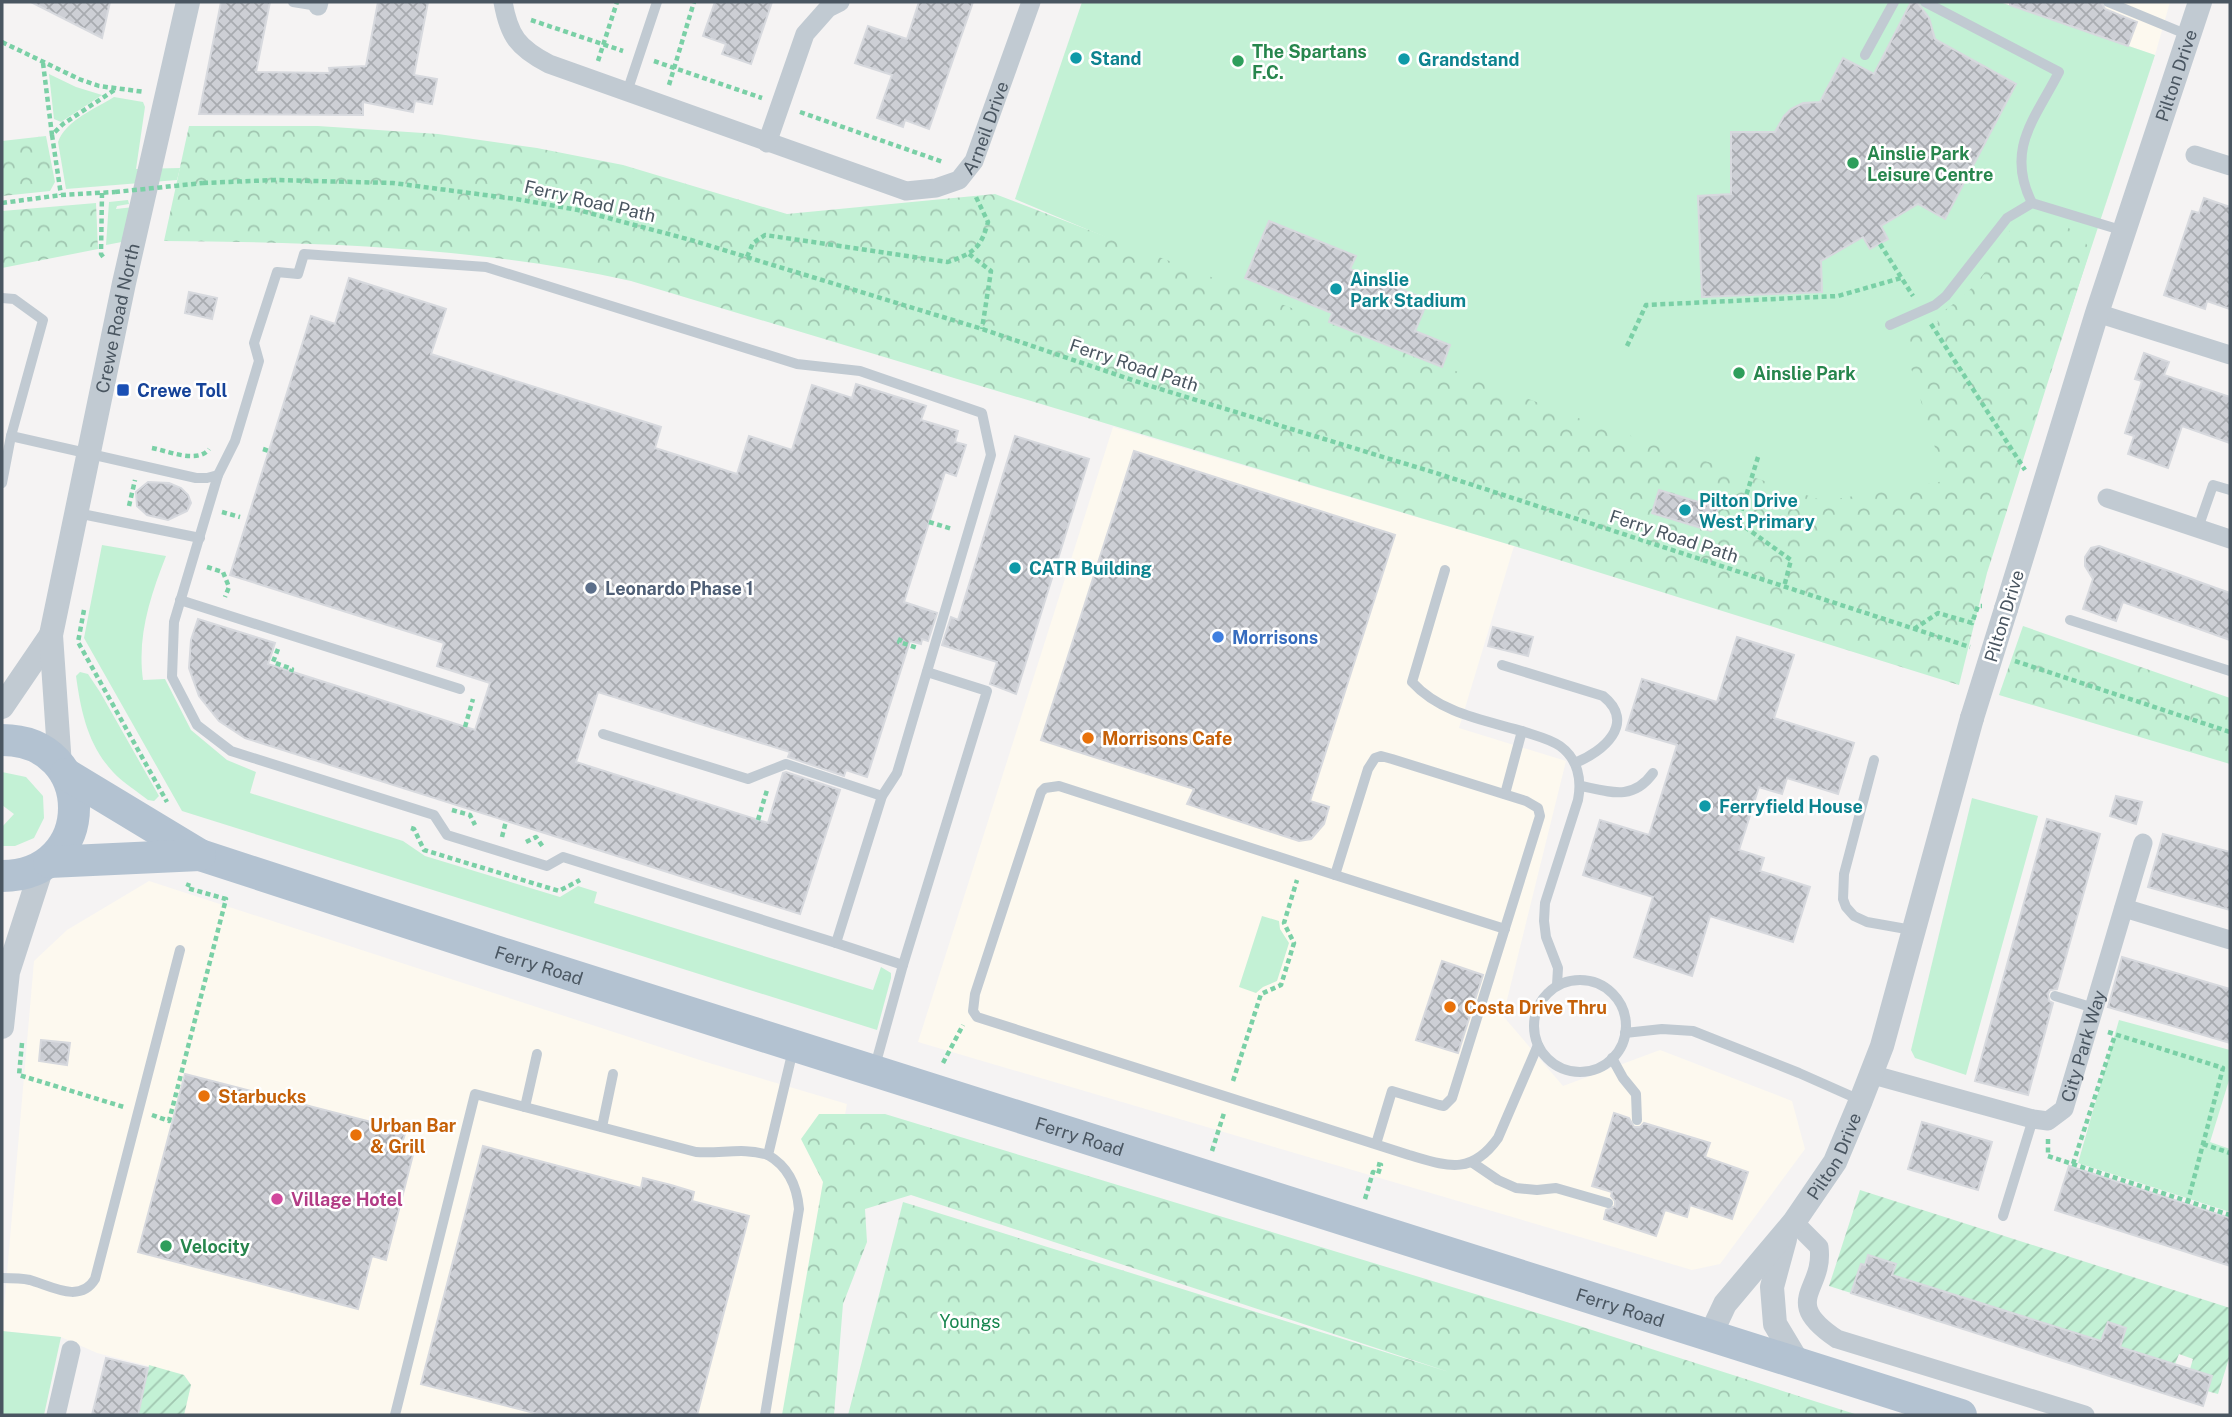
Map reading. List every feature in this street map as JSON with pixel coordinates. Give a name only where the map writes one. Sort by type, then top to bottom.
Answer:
[{"type":"main road","points":[[2,740],[20,741],[49,754],[63,770],[72,789],[75,805],[74,821],[60,850],[45,864],[21,874],[2,876]]},
{"type":"main road","name":"Ferry Road","points":[[63,770],[200,855],[1961,1415]]},
{"type":"main road","name":"Ferry Road","points":[[45,864],[200,855]]},
{"type":"street","name":"Crewe Road North","points":[[63,770],[51,635],[124,283],[169,95],[188,2]]},
{"type":"street","points":[[766,143],[805,34],[828,8],[840,2]]},
{"type":"street","name":"Arneil Drive","points":[[504,7],[506,20],[515,38],[527,53],[549,64],[906,191],[936,188],[963,175],[974,161],[1031,2]]},
{"type":"street","name":"Pilton Drive","points":[[1710,1336],[1725,1304],[1790,1227],[1835,1162],[1882,1046],[1972,718],[2097,313],[2200,2]]},
{"type":"street","points":[[2195,155],[2230,166]]},
{"type":"street","points":[[2097,313],[2230,355]]},
{"type":"street","points":[[2107,498],[2230,539]]},
{"type":"street","name":"Crewe Road North","points":[[2,707],[51,635]]},
{"type":"street","name":"City Park Way","points":[[2041,1120],[2064,1109],[2143,843]]},
{"type":"street","points":[[8,972],[45,864]]},
{"type":"street","points":[[2124,908],[2230,940]]},
{"type":"street","points":[[2,944],[8,972],[12,1029]]},
{"type":"street","points":[[1870,1074],[2041,1120]]},
{"type":"street","points":[[1790,1227],[1819,1247],[1819,1259],[1808,1292],[1809,1312],[1819,1327],[1837,1339],[2085,1415]]},
{"type":"street","name":"Pilton Drive","points":[[1790,1227],[1772,1287],[1776,1324],[1799,1364]]},
{"type":"street","points":[[56,1415],[71,1350]]},
{"type":"lane","points":[[293,2],[318,4]]},
{"type":"lane","points":[[627,92],[657,2]]},
{"type":"lane","points":[[1865,55],[1894,2]]},
{"type":"lane","points":[[1925,2],[2059,72],[2025,135],[2021,150],[2022,177],[2032,203]]},
{"type":"lane","points":[[2108,2],[2189,35]]},
{"type":"lane","points":[[1890,325],[1923,311],[1946,296],[2007,218],[2032,203],[2125,232]]},
{"type":"lane","points":[[836,943],[882,796],[897,773],[991,455],[982,413],[860,371],[797,364],[486,267],[304,254],[298,274],[278,272],[254,343],[259,361],[235,441],[218,475],[174,622],[172,677],[197,725],[231,751],[434,816],[447,835],[547,866],[564,857],[903,965]]},
{"type":"lane","points":[[2,298],[14,299],[43,320],[11,436],[2,483]]},
{"type":"lane","points":[[11,436],[196,478],[218,475]]},
{"type":"lane","points":[[2198,528],[2213,485],[2230,490]]},
{"type":"lane","points":[[76,513],[200,538]]},
{"type":"lane","points":[[1445,570],[1412,682],[1423,694],[1442,706],[1551,740],[1575,763],[1581,786],[1545,903],[1546,937],[1558,968],[1557,985]]},
{"type":"lane","points":[[180,600],[460,689]]},
{"type":"lane","points":[[2070,620],[2230,671]]},
{"type":"lane","points":[[1502,665],[1603,696],[1612,704],[1616,713],[1614,733],[1598,751],[1575,763]]},
{"type":"lane","points":[[874,1071],[903,965],[987,691],[927,673]]},
{"type":"lane","points":[[1505,794],[1522,731]]},
{"type":"lane","points":[[603,734],[748,779],[786,764],[882,796]]},
{"type":"lane","points":[[1335,875],[1368,769],[1375,758],[1381,756],[1534,804],[1540,812],[1452,1098],[1444,1105],[1439,1105],[1392,1091],[1378,1145]]},
{"type":"lane","points":[[1874,760],[1844,874],[1843,899],[1854,916],[1867,922],[1913,930]]},
{"type":"lane","points":[[1581,786],[1627,793],[1640,788],[1653,773]]},
{"type":"lane","points":[[1505,929],[1059,786],[1045,788],[1041,792],[973,1012],[977,1017],[1448,1166],[1473,1163],[1491,1149],[1538,1045]]},
{"type":"lane","points":[[2,1278],[26,1279],[73,1293],[91,1287],[99,1270],[137,1111],[180,950]]},
{"type":"lane","points":[[1571,980],[1600,984],[1612,993],[1620,1004],[1625,1018],[1625,1033],[1620,1047],[1601,1067],[1587,1071],[1560,1067],[1548,1059],[1538,1045],[1534,1028],[1536,1011],[1544,996],[1557,985],[1571,980]]},
{"type":"lane","points":[[2055,996],[2092,1017]]},
{"type":"lane","points":[[1625,1033],[1662,1029],[1693,1031],[1861,1101]]},
{"type":"lane","points":[[768,1155],[794,1046]]},
{"type":"lane","points":[[525,1107],[537,1054]]},
{"type":"lane","points":[[1612,1058],[1636,1094],[1637,1120]]},
{"type":"lane","points":[[602,1127],[613,1074]]},
{"type":"lane","points":[[395,1415],[475,1094],[696,1152],[742,1149],[768,1155],[783,1165],[792,1178],[799,1209],[765,1415]]},
{"type":"lane","points":[[2003,1216],[2041,1120]]},
{"type":"lane","points":[[1473,1163],[1498,1180],[1516,1188],[1556,1188],[1608,1203]]},
{"type":"path","points":[[592,79],[618,2]]},
{"type":"path","points":[[662,106],[694,2]]},
{"type":"path","points":[[504,7],[780,105],[963,175],[988,222],[983,241],[970,254],[948,262],[765,235],[753,243],[747,257]]},
{"type":"path","points":[[2,42],[79,79],[169,95]]},
{"type":"path","points":[[43,62],[61,195]]},
{"type":"path","points":[[52,135],[63,124],[118,88]]},
{"type":"path","name":"Ferry Road Path","points":[[2,203],[202,183],[275,180],[443,188],[578,210],[747,257],[982,329],[1147,385],[1439,474],[1976,649]]},
{"type":"path","points":[[101,254],[102,193]]},
{"type":"path","points":[[1880,244],[2041,495]]},
{"type":"path","points":[[970,254],[991,271],[982,329]]},
{"type":"path","points":[[1626,346],[1646,305],[1838,296],[1901,278]]},
{"type":"path","points":[[126,523],[143,446],[197,457],[205,455],[211,447]]},
{"type":"path","points":[[1758,457],[1738,522],[1791,560],[1784,587]]},
{"type":"path","points":[[929,522],[959,532]]},
{"type":"path","points":[[192,562],[223,572],[229,587],[220,613]]},
{"type":"path","points":[[85,603],[78,642],[170,807]]},
{"type":"path","points":[[1913,629],[1938,613],[1972,623],[1978,606],[2006,609]]},
{"type":"path","points":[[901,638],[899,642],[922,649]]},
{"type":"path","points":[[2014,661],[2230,732]]},
{"type":"path","points":[[758,820],[773,770]]},
{"type":"path","points":[[444,807],[470,816],[476,827]]},
{"type":"path","points":[[459,820],[470,816]]},
{"type":"path","points":[[502,835],[526,842],[536,837],[543,848]]},
{"type":"path","points":[[12,1029],[19,1075],[169,1121],[226,899],[187,888],[200,855]]},
{"type":"path","points":[[1204,1175],[1261,994],[1281,985],[1288,964],[1294,943],[1284,923],[1302,864]]},
{"type":"path","points":[[565,879],[570,885]]},
{"type":"path","points":[[930,1089],[973,1005]]},
{"type":"path","points":[[2092,1017],[2115,1035],[2223,1068],[2188,1201]]},
{"type":"path","points":[[2073,1164],[2115,1035]]},
{"type":"path","points":[[2041,1120],[2048,1156],[2230,1214]]},
{"type":"path","points":[[2203,1144],[2230,1153]]},
{"type":"path","points":[[1357,1223],[1373,1172],[1378,1174],[1381,1165],[1376,1164],[1378,1145]]},
{"type":"shaded area","points":[[2001,2],[2170,2],[2155,55]]},
{"type":"shaded area","points":[[1113,427],[1514,546],[1459,728],[1566,761],[1503,1016],[1563,1086],[1660,1050],[1792,1101],[1805,1149],[1720,1264],[1692,1270],[918,1042]]},
{"type":"shaded area","points":[[149,881],[706,1062],[847,1104],[789,1415],[184,1415],[191,1385],[184,1375],[97,1353],[61,1337],[2,1331],[34,961],[67,930]]},
{"type":"green space","name":"Ainslie Park","points":[[1082,2],[2000,2],[2155,55],[1981,581],[1721,496],[1015,199]]},
{"type":"green space","points":[[49,74],[76,87],[102,95],[61,122],[54,119]]},
{"type":"green space","points":[[114,97],[143,102],[145,107],[136,169],[180,168],[177,180],[66,189],[58,142],[62,134],[82,116]]},
{"type":"green space","points":[[189,126],[318,126],[438,134],[537,148],[623,165],[787,214],[995,194],[1578,418],[1824,501],[1945,481],[1902,338],[1938,323],[1936,316],[1980,279],[2007,234],[2027,221],[2052,221],[2074,232],[2090,250],[1987,573],[1959,685],[1514,546],[631,281],[515,261],[399,249],[164,241]]},
{"type":"green space","points":[[46,136],[55,182],[50,191],[2,196],[2,141]]},
{"type":"green space","points":[[128,200],[129,204],[117,206],[116,209],[134,207],[127,241],[106,245],[109,202]]},
{"type":"green space","points":[[96,203],[98,249],[2,268],[2,211]]},
{"type":"green space","points":[[102,545],[166,556],[143,632],[143,680],[165,679],[191,730],[227,760],[256,772],[250,793],[403,841],[425,856],[560,897],[578,886],[597,892],[594,903],[873,990],[881,967],[891,973],[891,978],[877,1030],[182,811],[84,638]]},
{"type":"green space","points":[[2023,626],[2230,698],[2230,764],[1999,695]]},
{"type":"green space","points":[[80,672],[88,674],[100,692],[159,796],[154,801],[148,800],[121,780],[97,751],[80,702],[76,676]]},
{"type":"green space","points":[[2,772],[26,777],[43,796],[44,818],[34,838],[15,846],[2,846],[2,827],[14,814],[2,805]]},
{"type":"green space","points":[[1972,798],[2038,816],[1966,1075],[1915,1058],[1911,1050]]},
{"type":"green space","points":[[1262,916],[1279,921],[1280,929],[1289,943],[1277,981],[1256,993],[1239,987]]},
{"type":"green space","points":[[2119,1020],[2230,1050],[2230,1077],[2210,1142],[2230,1149],[2230,1212],[2078,1163]]},
{"type":"green space","name":"Youngs","points":[[819,1114],[885,1114],[1570,1323],[1858,1415],[848,1415],[903,1202],[1449,1372],[911,1195],[865,1209],[867,1242],[843,1304],[834,1415],[782,1415],[823,1182],[801,1139]]},
{"type":"green space","points":[[1860,1190],[2230,1308],[2230,1355],[2218,1394],[2207,1391],[2212,1376],[2190,1369],[2193,1359],[2179,1354],[2175,1364],[2138,1353],[2128,1382],[2110,1377],[2126,1328],[2108,1322],[2101,1342],[2036,1352],[2018,1347],[2027,1319],[1952,1295],[1943,1323],[1935,1321],[1941,1302],[1932,1299],[1935,1289],[1892,1275],[1896,1264],[1869,1255],[1865,1265],[1861,1265],[1851,1293],[1829,1286]]},
{"type":"green space","points":[[2,1331],[61,1337],[44,1415],[2,1415]]},
{"type":"green space","points":[[149,1365],[184,1375],[191,1385],[184,1415],[138,1415]]},
{"type":"building","points":[[31,2],[110,2],[102,38]]},
{"type":"building","points":[[221,2],[270,2],[256,72],[330,73],[329,68],[366,66],[378,2],[428,2],[414,75],[437,79],[432,104],[415,101],[413,112],[363,102],[363,115],[199,114]]},
{"type":"building","points":[[715,2],[772,2],[751,64],[722,54],[726,44],[703,36]]},
{"type":"building","points":[[919,2],[973,2],[929,129],[905,120],[903,127],[877,118],[892,75],[855,63],[868,26],[907,39]]},
{"type":"building","name":"Ainslie Park Leisure Centre","points":[[1911,2],[1917,2],[1929,18],[1935,39],[2016,84],[1945,219],[1918,204],[1881,226],[1888,239],[1870,249],[1863,237],[1821,261],[1822,292],[1702,297],[1698,196],[1731,194],[1731,132],[1775,132],[1791,109],[1803,103],[1820,102],[1843,58],[1874,74]]},
{"type":"building","points":[[2010,2],[2101,2],[2105,9],[2137,22],[2128,46],[2010,5]]},
{"type":"building","points":[[2204,198],[2230,207],[2230,309],[2207,301],[2205,309],[2164,295],[2192,211],[2199,213]]},
{"type":"building","name":"Ainslie Park Stadium","points":[[1269,221],[1356,256],[1350,269],[1428,300],[1415,331],[1450,345],[1442,367],[1329,322],[1332,313],[1245,278]]},
{"type":"building","name":"Leonardo Phase 1","points":[[349,278],[446,309],[431,354],[661,427],[655,448],[737,474],[749,436],[792,450],[812,385],[852,398],[856,384],[926,406],[921,420],[958,431],[955,442],[966,445],[956,476],[945,472],[904,602],[937,613],[928,641],[922,639],[921,644],[910,641],[867,777],[846,770],[844,776],[788,757],[790,752],[598,692],[576,762],[768,823],[783,773],[840,790],[800,914],[245,738],[219,721],[199,696],[189,668],[191,640],[198,619],[275,643],[268,664],[475,730],[490,683],[437,666],[444,643],[230,575],[311,316],[335,324]]},
{"type":"building","points":[[189,292],[217,298],[212,319],[185,313]]},
{"type":"building","points":[[2144,353],[2169,362],[2164,375],[2230,397],[2230,443],[2182,426],[2168,468],[2128,454],[2134,436],[2125,433],[2142,381],[2135,379]]},
{"type":"building","name":"CATR Building","points":[[1015,436],[1089,459],[1016,694],[990,684],[997,662],[942,645],[951,617],[958,620]]},
{"type":"building","name":"Morrisons","points":[[1134,451],[1395,535],[1310,801],[1329,807],[1324,824],[1311,839],[1299,841],[1187,804],[1194,789],[1041,740]]},
{"type":"building","points":[[148,482],[169,483],[181,488],[191,503],[187,511],[168,520],[147,515],[137,506],[136,492]]},
{"type":"building","name":"Pilton Drive West Primary","points":[[1659,490],[1718,508],[1711,531],[1652,513]]},
{"type":"building","points":[[2099,546],[2230,593],[2230,640],[2123,602],[2116,621],[2083,609],[2093,579],[2085,566],[2085,557],[2091,548]]},
{"type":"building","points":[[1493,627],[1533,637],[1528,656],[1488,646]]},
{"type":"building","name":"Ferryfield House","points":[[1737,637],[1794,655],[1774,718],[1854,743],[1838,794],[1787,778],[1782,794],[1759,787],[1739,850],[1764,858],[1760,871],[1810,887],[1793,942],[1710,916],[1692,976],[1634,957],[1653,897],[1583,875],[1600,820],[1649,835],[1677,745],[1626,730],[1642,679],[1717,702]]},
{"type":"building","points":[[2116,796],[2142,802],[2136,824],[2110,816]]},
{"type":"building","points":[[2047,819],[2100,834],[2057,989],[2050,990],[2048,994],[2049,1001],[2053,1003],[2028,1095],[1975,1081]]},
{"type":"building","points":[[2163,834],[2230,852],[2230,910],[2148,887]]},
{"type":"building","points":[[2122,957],[2230,989],[2230,1043],[2108,1007]]},
{"type":"building","name":"Costa Drive Thru","points":[[1442,961],[1483,975],[1458,1053],[1416,1040]]},
{"type":"building","points":[[41,1040],[70,1043],[67,1065],[39,1061]]},
{"type":"building","name":"Village Hotel","points":[[185,1074],[406,1131],[402,1143],[415,1147],[386,1260],[372,1256],[358,1309],[138,1252]]},
{"type":"building","points":[[1614,1113],[1629,1118],[1634,1127],[1640,1127],[1644,1123],[1710,1143],[1705,1157],[1748,1172],[1732,1219],[1690,1205],[1687,1217],[1665,1210],[1656,1236],[1604,1219],[1606,1210],[1615,1206],[1612,1192],[1592,1186]]},
{"type":"building","points":[[1922,1122],[1992,1142],[1978,1190],[1908,1169]]},
{"type":"building","points":[[483,1146],[641,1188],[643,1178],[671,1185],[694,1192],[692,1201],[749,1216],[697,1415],[542,1415],[421,1384]]},
{"type":"building","points":[[2069,1166],[2230,1218],[2230,1266],[2055,1210]]},
{"type":"building","points":[[1868,1255],[1896,1264],[1892,1275],[2101,1341],[2108,1322],[2126,1328],[2120,1347],[2212,1376],[2203,1406],[1851,1293],[1861,1264],[1865,1265]]},
{"type":"building","points":[[106,1358],[148,1368],[138,1415],[92,1415]]},
{"type":"place","name":"Stand","points":[[1076,58]]},
{"type":"place","name":"Grandstand","points":[[1404,59]]},
{"type":"place","name":"The Spartans F.C.","points":[[1238,61]]},
{"type":"place","name":"Ainslie Park Leisure Centre","points":[[1853,163]]},
{"type":"place","name":"Ainslie Park Stadium","points":[[1336,289]]},
{"type":"place","name":"Ainslie Park","points":[[1739,373]]},
{"type":"place","name":"Crewe Toll","points":[[123,390]]},
{"type":"place","name":"Pilton Drive West Primary","points":[[1685,510]]},
{"type":"place","name":"CATR Building","points":[[1015,568]]},
{"type":"place","name":"Leonardo Phase 1","points":[[591,588]]},
{"type":"place","name":"Morrisons","points":[[1218,637]]},
{"type":"place","name":"Morrisons Cafe","points":[[1088,738]]},
{"type":"place","name":"Ferryfield House","points":[[1705,806]]},
{"type":"place","name":"Costa Drive Thru","points":[[1450,1007]]},
{"type":"place","name":"Starbucks","points":[[204,1096]]},
{"type":"place","name":"Urban Bar & Grill","points":[[356,1135]]},
{"type":"place","name":"Village Hotel","points":[[277,1199]]},
{"type":"place","name":"Velocity","points":[[166,1246]]}]
